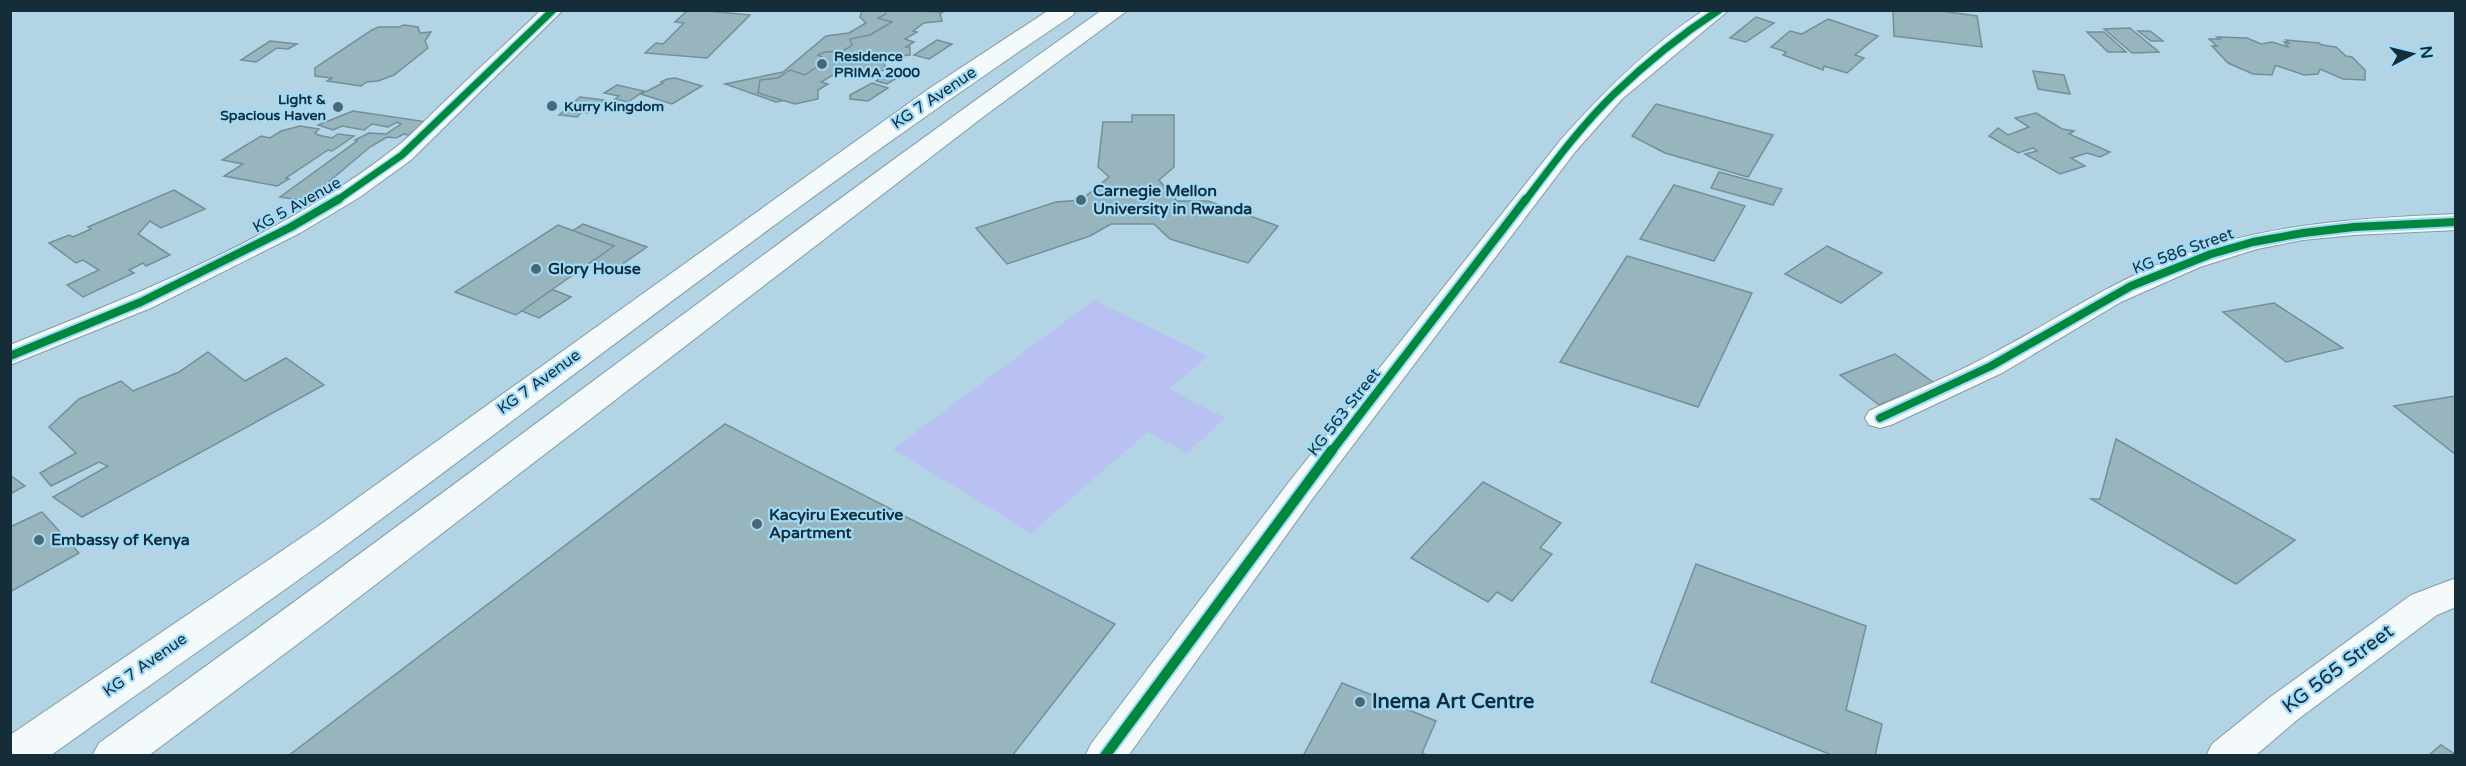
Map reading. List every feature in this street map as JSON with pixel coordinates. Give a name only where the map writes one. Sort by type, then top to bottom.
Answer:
[{"type":"main road","name":"KG 7 Avenue","points":[[15,756],[330,537],[651,300],[939,93],[1065,10]]},
{"type":"main road","name":"KG 7 Avenue","points":[[114,756],[309,614],[830,218],[1117,10]]},
{"type":"street","name":"KG 5 Avenue","points":[[10,356],[141,302],[216,266],[351,192],[402,155],[553,10]]},
{"type":"street","name":"KG 563 Street","points":[[1105,756],[1301,490],[1567,147],[1614,94],[1696,25],[1719,10]]},
{"type":"street","name":"KG 586 Street","points":[[1880,418],[2007,359],[2093,306],[2141,281],[2195,260],[2253,242],[2320,231],[2384,224],[2456,222]]},
{"type":"street","name":"KG 565 Street","points":[[2226,756],[2283,709],[2424,605],[2456,592]]},
{"type":"shaded area","points":[[1094,300],[1208,356],[1169,389],[1225,418],[1187,453],[1148,432],[1031,533],[893,449]]},
{"type":"building","points":[[688,10],[750,15],[707,58],[645,53],[656,43],[663,44],[684,23],[675,22]]},
{"type":"building","name":"Residence PRIMA 2000","points":[[862,10],[920,10],[927,20],[895,24],[879,34],[900,40],[898,55],[877,56],[803,80],[800,97],[776,102],[725,84],[783,72],[826,36],[849,33],[866,23],[860,17]]},
{"type":"building","points":[[885,10],[943,12],[940,14],[942,21],[924,23],[913,31],[917,32],[905,39],[914,42],[906,47],[910,47],[910,55],[891,57],[884,62],[886,70],[866,73],[858,77],[840,71],[821,82],[828,84],[818,90],[818,99],[795,104],[758,93],[760,80],[778,78],[790,70],[805,75],[827,60],[818,55],[825,52],[843,51],[852,45],[850,39],[870,35],[892,22],[878,18],[886,14]]},
{"type":"building","points":[[1893,10],[1934,10],[1977,16],[1982,47],[1894,36]]},
{"type":"building","points":[[1756,17],[1774,23],[1746,42],[1730,38]]},
{"type":"building","points":[[1828,19],[1878,36],[1855,55],[1864,58],[1847,73],[1824,66],[1823,70],[1783,55],[1786,52],[1771,47],[1790,31],[1802,34]]},
{"type":"building","points":[[404,25],[418,27],[420,33],[431,32],[425,41],[428,48],[394,75],[367,82],[361,86],[327,81],[332,78],[315,76],[315,68],[372,30],[379,27]]},
{"type":"building","points":[[2130,28],[2159,52],[2132,53],[2104,29]]},
{"type":"building","points":[[2138,31],[2150,31],[2163,41],[2151,41]]},
{"type":"building","points":[[2087,32],[2104,32],[2126,52],[2108,52]]},
{"type":"building","points":[[2217,37],[2247,38],[2261,44],[2272,42],[2288,47],[2284,42],[2289,43],[2286,40],[2336,47],[2346,56],[2352,57],[2365,70],[2365,80],[2343,79],[2320,69],[2318,74],[2304,75],[2278,66],[2275,66],[2272,75],[2253,74],[2228,63],[2212,46],[2217,46],[2209,39],[2220,39]]},
{"type":"building","points":[[937,40],[952,44],[929,59],[914,55]]},
{"type":"building","points":[[270,41],[297,44],[288,49],[277,48],[256,62],[241,60]]},
{"type":"building","points":[[897,67],[908,71],[887,84],[876,81]]},
{"type":"building","points":[[2033,71],[2064,75],[2070,94],[2038,89]]},
{"type":"building","points":[[675,78],[702,86],[672,104],[641,94],[667,79]]},
{"type":"building","points":[[872,83],[888,88],[868,101],[850,99],[850,95]]},
{"type":"building","points":[[617,85],[644,91],[628,102],[615,99],[619,96],[604,93]]},
{"type":"building","points":[[580,97],[604,100],[588,113],[582,112],[577,117],[559,115]]},
{"type":"building","points":[[1656,104],[1773,135],[1748,177],[1665,153],[1632,136]]},
{"type":"building","points":[[353,111],[427,122],[411,136],[404,134],[396,138],[387,137],[370,147],[306,201],[280,197],[357,141],[355,140],[369,133],[386,134],[401,124],[397,122],[388,127],[372,124],[364,130],[342,126],[333,130],[318,125]]},
{"type":"building","points":[[2036,113],[2062,129],[2074,131],[2069,134],[2110,152],[2100,157],[2087,153],[2071,158],[2085,166],[2060,174],[2025,154],[2037,151],[2033,148],[2018,153],[1989,136],[1998,128],[2008,135],[2029,127],[2015,118]]},
{"type":"building","points":[[1132,115],[1174,115],[1174,167],[1159,180],[1177,201],[1208,201],[1278,226],[1248,263],[1170,239],[1154,224],[1111,224],[1090,236],[1007,264],[976,228],[1056,202],[1081,200],[1109,177],[1098,167],[1103,122],[1132,122]]},
{"type":"building","points":[[300,126],[319,129],[315,133],[332,138],[338,134],[354,136],[332,151],[328,150],[277,186],[224,176],[243,164],[222,160],[261,136],[270,138],[281,131]]},
{"type":"building","points":[[1719,172],[1782,189],[1773,205],[1711,188]]},
{"type":"building","points":[[1674,185],[1745,206],[1714,261],[1640,239]]},
{"type":"building","points":[[174,190],[205,209],[161,228],[150,221],[138,234],[170,255],[146,266],[143,263],[129,270],[134,273],[83,297],[67,285],[99,270],[83,260],[76,263],[49,243],[69,235],[73,237],[91,229],[88,227]]},
{"type":"building","points":[[583,224],[647,247],[614,270],[578,257],[588,250],[576,245],[568,250],[565,249],[527,273],[535,277],[529,280],[571,297],[539,318],[487,297],[481,301],[472,298],[496,282],[501,284],[510,278],[504,275]]},
{"type":"building","name":"Glory House","points":[[558,225],[614,246],[516,315],[455,292]]},
{"type":"building","points":[[1827,246],[1882,273],[1841,303],[1785,274]]},
{"type":"building","points":[[1627,256],[1752,293],[1698,407],[1560,362]]},
{"type":"building","points":[[2274,303],[2343,348],[2286,362],[2223,312]]},
{"type":"building","points":[[208,352],[245,381],[286,358],[324,385],[82,517],[53,497],[108,466],[99,462],[51,486],[40,473],[76,453],[49,427],[79,399],[121,381],[133,391],[179,372]]},
{"type":"building","points":[[1895,354],[1934,383],[1879,405],[1840,375]]},
{"type":"building","points":[[2456,396],[2456,455],[2394,406]]},
{"type":"building","name":"Kacyiru Executive Apartment","points":[[725,424],[1115,624],[1012,756],[288,756]]},
{"type":"building","points":[[2116,439],[2295,540],[2236,584],[2091,499],[2100,499]]},
{"type":"building","points":[[10,475],[25,486],[10,494]]},
{"type":"building","points":[[1483,482],[1561,523],[1540,548],[1552,554],[1512,601],[1497,592],[1488,602],[1411,558]]},
{"type":"building","name":"Embassy of Kenya","points":[[42,512],[79,553],[10,592],[10,527]]},
{"type":"building","points":[[1696,564],[1866,626],[1846,710],[1882,724],[1875,756],[1834,756],[1651,682]]},
{"type":"building","name":"Inema Art Centre","points":[[1342,683],[1436,721],[1422,753],[1429,756],[1303,756]]},
{"type":"building","points":[[2441,745],[2456,755],[2456,756],[2428,756]]},
{"type":"building","points":[[2441,745],[2456,755],[2456,756],[2428,756]]},
{"type":"cycle path","points":[[10,356],[141,302],[216,266],[291,227],[351,192],[402,155],[553,10]]},
{"type":"cycle path","points":[[1105,756],[1301,490],[1567,147],[1614,94],[1696,25],[1719,10]]},
{"type":"cycle path","points":[[1880,418],[1991,366],[2131,286],[2211,254],[2253,242],[2303,233],[2354,227],[2456,222]]},
{"type":"place","name":"Residence PRIMA 2000","points":[[822,64]]},
{"type":"place","name":"Kurry Kingdom","points":[[552,106]]},
{"type":"place","name":"Light & Spacious Haven","points":[[338,107]]},
{"type":"place","name":"Carnegie Mellon University in Rwanda","points":[[1081,200]]},
{"type":"place","name":"Glory House","points":[[536,269]]},
{"type":"place","name":"Kacyiru Executive Apartment","points":[[757,524]]},
{"type":"place","name":"Embassy of Kenya","points":[[39,540]]},
{"type":"place","name":"Inema Art Centre","points":[[1360,702]]}]
